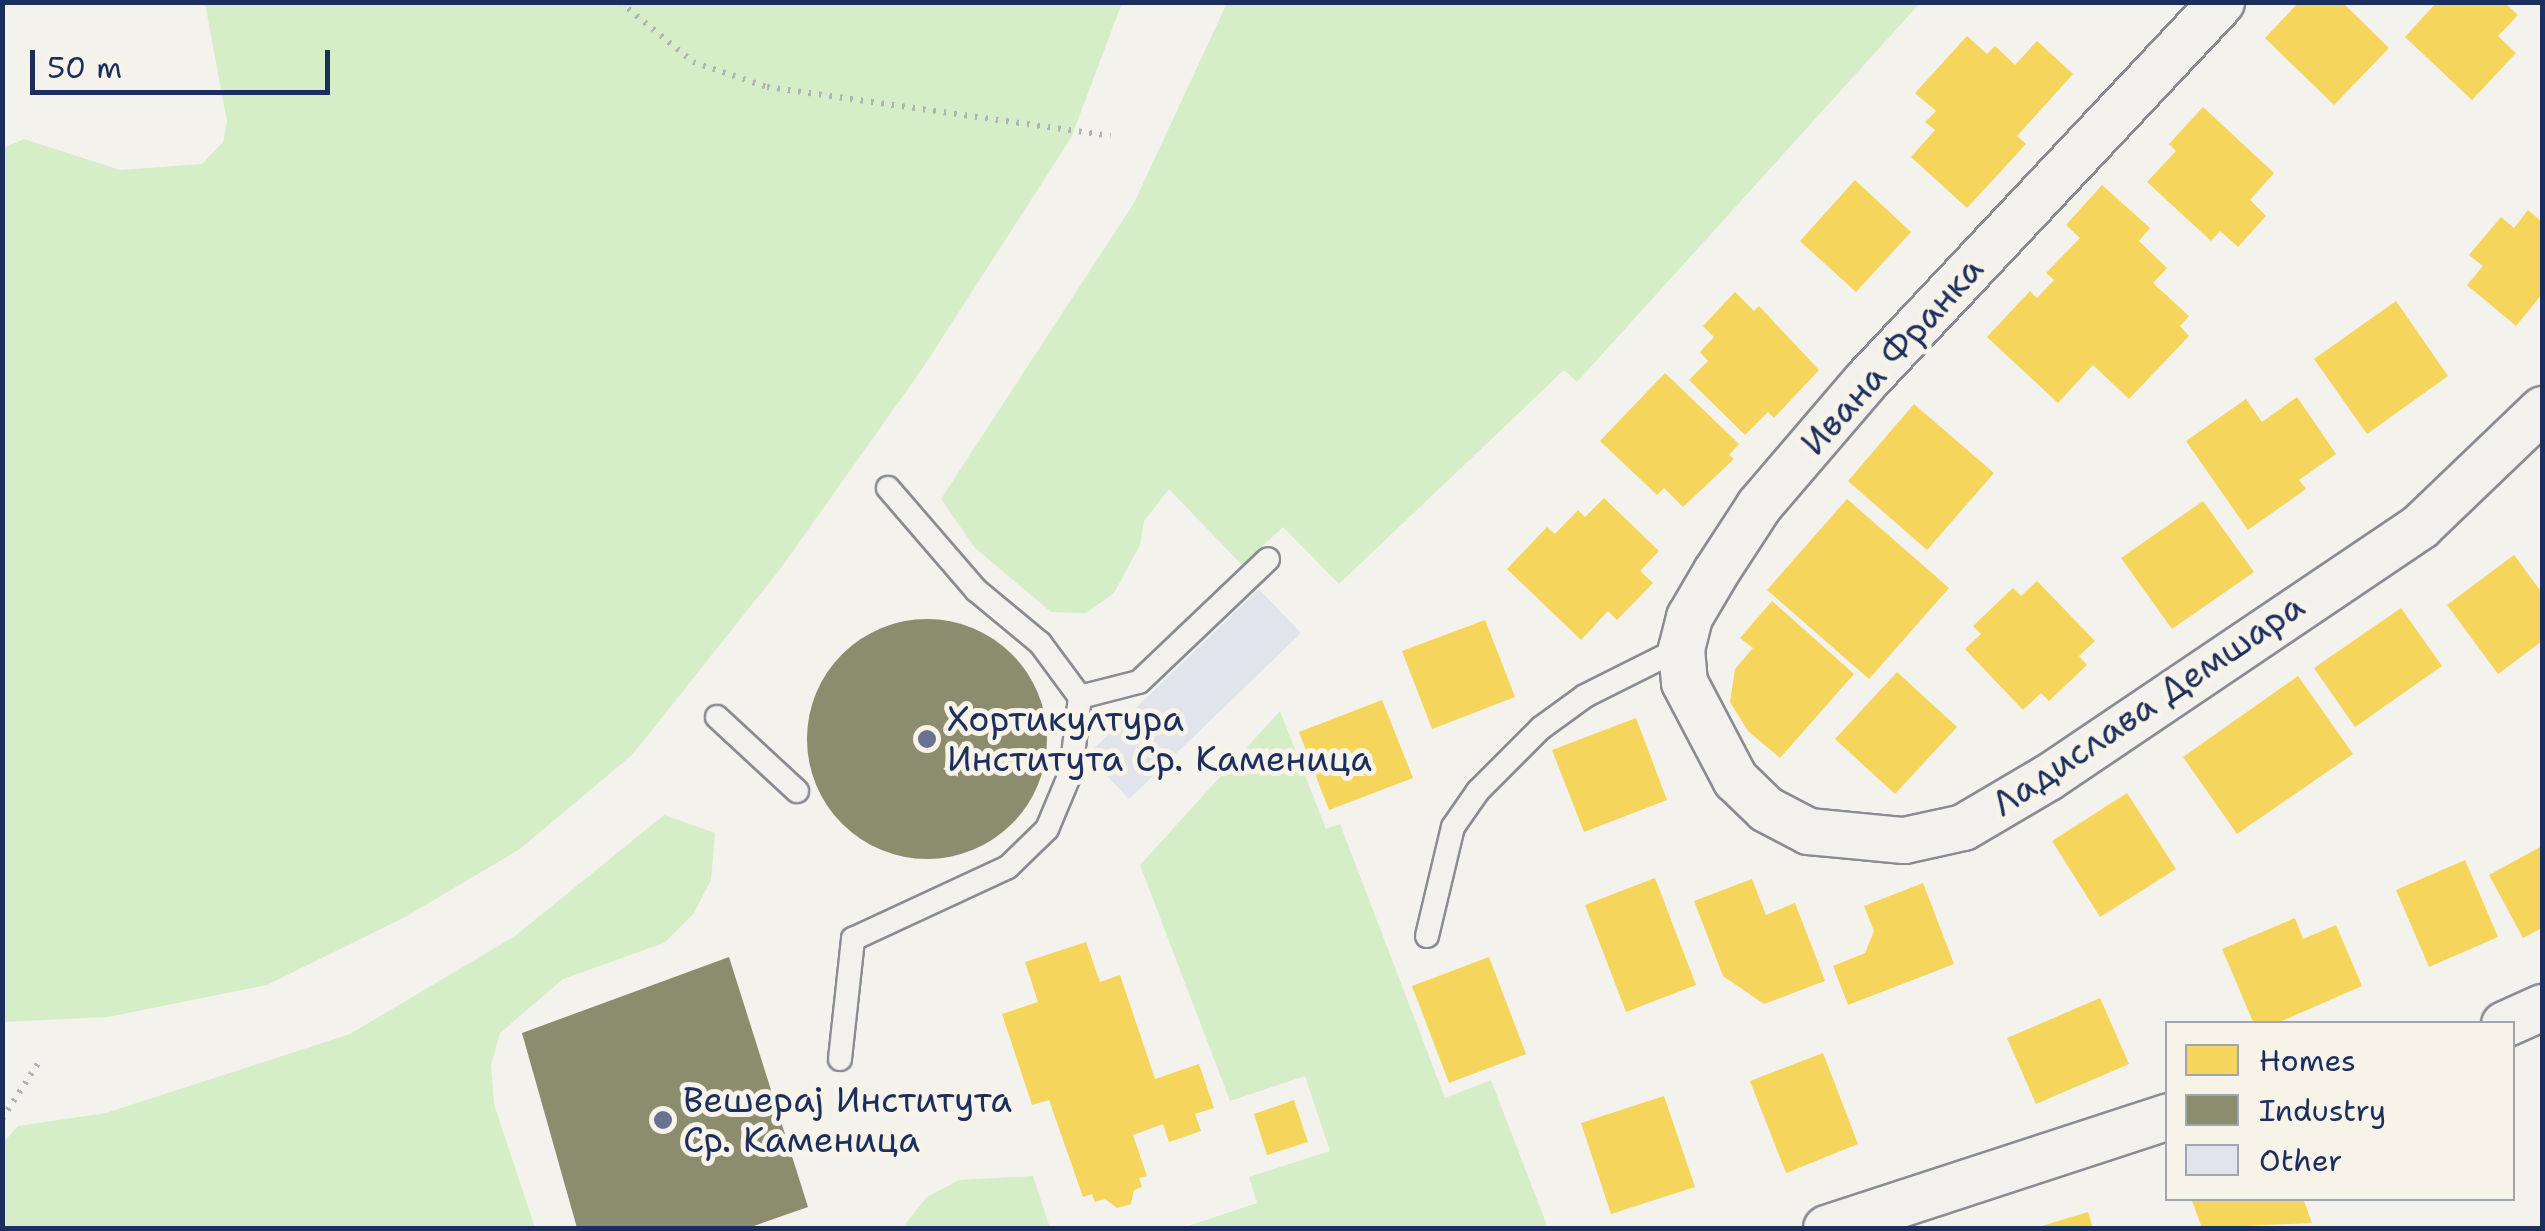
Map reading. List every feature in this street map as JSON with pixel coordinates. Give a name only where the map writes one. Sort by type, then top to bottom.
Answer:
[{"type":"street","name":"Ивана Франка","points":[[1681,648],[1689,616],[1759,504],[1866,380],[2221,2]]},
{"type":"street","name":"Ладислава Демшара","points":[[1681,648],[1684,682],[1719,758],[1766,809],[1808,831],[1904,840],[1963,826],[2048,777],[2420,526],[2542,409]]},
{"type":"street","points":[[2511,1021],[2542,1007]]},
{"type":"street","points":[[1826,1228],[2165,1117]]},
{"type":"lane","points":[[840,1059],[853,939],[1008,868],[1047,829],[1071,772],[1080,697],[1040,643],[976,590],[888,488]]},
{"type":"lane","points":[[1080,697],[1139,682],[1268,559]]},
{"type":"lane","points":[[1426,936],[1453,827],[1478,791],[1541,728],[1585,696],[1681,648]]},
{"type":"lane","points":[[717,716],[797,791]]},
{"type":"path","points":[[620,2],[693,62],[766,86],[1110,136]]},
{"type":"path","points":[[2,1119],[39,1062]]},
{"type":"green space","points":[[1227,2],[1920,3],[1577,382],[1564,370],[1339,584],[1283,527],[1242,565],[1169,489],[1144,521],[1140,545],[1114,593],[1086,613],[1051,612],[975,548],[941,499],[1134,203]]},
{"type":"green space","points":[[205,3],[1122,3],[1071,138],[924,366],[781,568],[633,754],[520,849],[405,917],[267,985],[108,1017],[3,1022],[3,148],[24,139],[120,170],[202,164],[223,142],[227,122]]},
{"type":"green space","points":[[1280,711],[1326,829],[1340,824],[1445,1098],[1491,1080],[1548,1228],[1182,1228],[1257,1203],[1249,1177],[1330,1151],[1305,1076],[1230,1101],[1140,865]]},
{"type":"green space","points":[[664,815],[715,833],[711,880],[694,913],[664,943],[563,979],[500,1033],[491,1065],[494,1104],[535,1228],[3,1228],[3,1143],[18,1126],[106,1113],[350,1034],[515,936]]},
{"type":"green space","points":[[1033,1176],[1050,1228],[902,1228],[927,1197],[959,1180]]},
{"type":"building: Homes","points":[[2299,2],[2342,2],[2389,48],[2334,105],[2265,38]]},
{"type":"building: Homes","points":[[2437,2],[2504,2],[2518,15],[2498,36],[2516,53],[2472,100],[2405,37]]},
{"type":"building: Homes","points":[[1967,36],[1987,54],[1995,46],[2015,65],[2037,41],[2073,74],[2017,136],[2026,144],[1967,208],[1911,157],[1935,130],[1925,122],[1936,111],[1915,93]]},
{"type":"building: Homes","points":[[2203,107],[2274,173],[2250,200],[2266,216],[2238,247],[2220,231],[2211,241],[2147,182],[2176,151],[2169,144]]},
{"type":"building: Homes","points":[[1855,180],[1911,232],[1856,292],[1800,241]]},
{"type":"building: Homes","points":[[2102,185],[2150,228],[2139,241],[2167,268],[2153,283],[2189,316],[2180,326],[2189,336],[2129,399],[2093,365],[2058,403],[1987,337],[2030,291],[2037,298],[2054,280],[2046,273],[2080,238],[2066,225]]},
{"type":"building: Homes","points":[[2528,210],[2542,222],[2542,294],[2516,326],[2467,285],[2483,266],[2469,255],[2501,217],[2514,228]]},
{"type":"building: Homes","points":[[1735,292],[1754,311],[1759,306],[1819,370],[1774,418],[1768,412],[1745,435],[1689,380],[1708,361],[1700,352],[1714,337],[1703,326]]},
{"type":"building: Homes","points":[[2396,301],[2448,376],[2367,434],[2314,359]]},
{"type":"building: Homes","points":[[1665,373],[1739,444],[1729,455],[1734,459],[1683,507],[1664,488],[1657,495],[1600,441]]},
{"type":"building: Homes","points":[[2297,397],[2336,454],[2299,480],[2306,489],[2248,530],[2186,441],[2246,399],[2262,422]]},
{"type":"building: Homes","points":[[1914,404],[1994,473],[1927,550],[1848,481]]},
{"type":"building: Homes","points":[[1604,498],[1659,551],[1640,571],[1653,583],[1617,620],[1608,611],[1581,640],[1507,569],[1547,527],[1555,534],[1578,510],[1585,517]]},
{"type":"building: Homes","points":[[1847,499],[1949,588],[1869,679],[1767,590]]},
{"type":"building: Homes","points":[[2203,501],[2254,572],[2172,629],[2121,558]]},
{"type":"building: Homes","points":[[2514,555],[2542,593],[2542,641],[2498,674],[2447,605]]},
{"type":"building: Homes","points":[[2037,581],[2095,641],[2079,656],[2087,665],[2049,701],[2041,693],[2023,710],[1965,649],[1981,634],[1973,626],[2013,588],[2021,596]]},
{"type":"building: Homes","points":[[1772,601],[1854,674],[1780,758],[1748,731],[1730,702],[1735,669],[1753,648],[1740,638]]},
{"type":"building: Homes","points":[[2401,608],[2442,666],[2355,727],[2314,668]]},
{"type":"building: Homes","points":[[1485,620],[1515,697],[1432,729],[1402,651]]},
{"type":"building: Homes","points":[[1897,672],[1957,727],[1895,794],[1835,739]]},
{"type":"building: Homes","points":[[2298,676],[2353,754],[2237,834],[2183,757]]},
{"type":"building: Homes","points":[[1382,700],[1413,778],[1329,810],[1299,732]]},
{"type":"building: Homes","points":[[1636,718],[1667,800],[1584,832],[1552,750]]},
{"type":"building: Homes","points":[[2127,793],[2176,869],[2100,917],[2052,841]]},
{"type":"building: Homes","points":[[2542,846],[2542,928],[2523,938],[2489,875]]},
{"type":"building: Homes","points":[[2465,860],[2498,937],[2429,967],[2396,890]]},
{"type":"building: Homes","points":[[1655,878],[1696,985],[1626,1012],[1585,905]]},
{"type":"building: Homes","points":[[1752,879],[1766,915],[1795,903],[1825,981],[1764,1004],[1723,976],[1694,901]]},
{"type":"building: Homes","points":[[1923,883],[1954,964],[1848,1005],[1833,966],[1865,953],[1874,931],[1864,906]]},
{"type":"building: Homes","points":[[2295,918],[2303,939],[2336,925],[2362,986],[2282,1021],[2253,1021],[2222,949]]},
{"type":"building: Homes","points":[[1086,942],[1100,982],[1120,975],[1155,1079],[1199,1064],[1214,1108],[1195,1114],[1201,1131],[1169,1142],[1163,1124],[1133,1135],[1147,1176],[1139,1178],[1142,1187],[1134,1190],[1131,1204],[1117,1208],[1105,1199],[1095,1202],[1092,1194],[1083,1197],[1049,1100],[1032,1105],[1002,1014],[1038,1002],[1025,962]]},
{"type":"building: Homes","points":[[1489,957],[1526,1054],[1449,1083],[1412,986]]},
{"type":"building: Homes","points":[[2100,998],[2129,1064],[2036,1104],[2007,1038]]},
{"type":"building: Homes","points":[[1823,1053],[1858,1144],[1786,1173],[1750,1081]]},
{"type":"building: Homes","points":[[1664,1096],[1695,1187],[1611,1214],[1581,1123]]},
{"type":"building: Homes","points":[[1294,1100],[1308,1142],[1267,1155],[1254,1114]]},
{"type":"building: Homes","points":[[2192,1201],[2304,1201],[2312,1223],[2202,1228]]},
{"type":"building: Homes","points":[[2088,1212],[2093,1228],[2035,1228]]},
{"type":"building: Industry","name":"Хортикултура Института Ср. Каменица","points":[[927,619],[973,628],[1012,654],[1038,693],[1047,739],[1038,785],[1012,824],[973,850],[927,859],[881,850],[842,824],[816,785],[807,739],[816,693],[842,654],[881,628]]},
{"type":"building: Industry","name":"Вешерај Института Ср. Каменица","points":[[729,957],[808,1207],[748,1228],[577,1228],[522,1033]]},
{"type":"building: Other","points":[[1259,589],[1301,633],[1129,799],[1087,755]]},
{"type":"place","name":"Хортикултура Института Ср. Каменица","points":[[927,739]]},
{"type":"place","name":"Вешерај Института Ср. Каменица","points":[[663,1120]]}]
